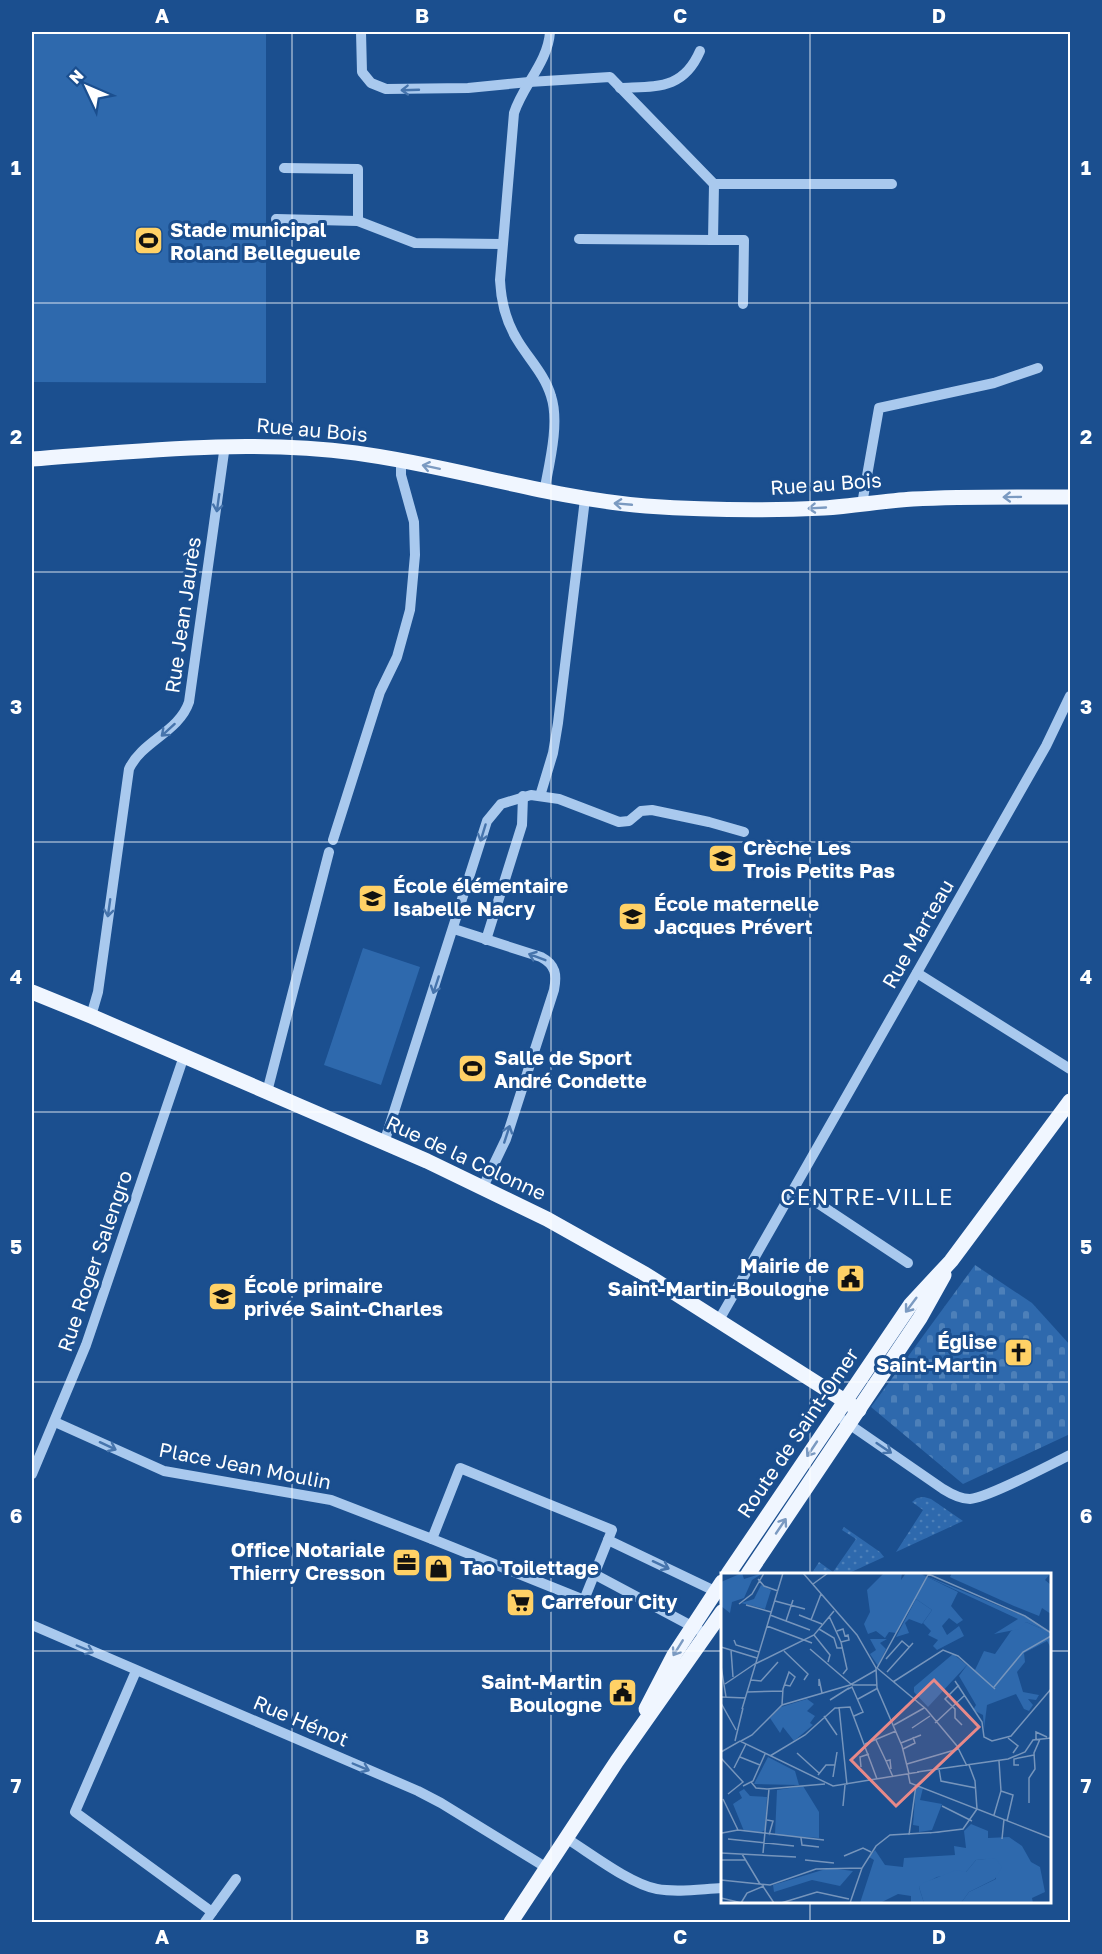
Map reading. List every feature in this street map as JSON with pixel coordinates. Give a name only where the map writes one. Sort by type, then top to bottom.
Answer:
[{"type":"main road","name":"Rue au Bois","points":[[32,459],[225,445],[325,449],[400,460],[585,499],[647,506],[726,509],[825,508],[926,498],[1071,497]]},
{"type":"main road","name":"Rue de la Colonne","points":[[32,992],[483,1187],[607,1252],[719,1320],[859,1410]]},
{"type":"main road","name":"Route de Saint-Omer","points":[[729,1573],[911,1304],[951,1261],[1071,1101]]},
{"type":"main road","name":"Route de Saint-Omer","points":[[749,1573],[929,1305],[951,1261]]},
{"type":"main road","points":[[617,1761],[645,1712],[663,1674],[692,1627],[720,1589]]},
{"type":"main road","points":[[511,1923],[617,1761],[721,1615]]},
{"type":"street","points":[[361,32],[362,72],[371,83],[378,87],[395,90],[468,88],[610,77],[714,184],[713,240]]},
{"type":"street","points":[[544,492],[553,431],[554,407],[548,387],[513,333],[505,313],[500,280],[513,122],[517,104],[548,45],[550,32]]},
{"type":"street","points":[[620,88],[673,83],[686,74],[700,51]]},
{"type":"street","points":[[284,168],[358,169],[358,221]]},
{"type":"street","points":[[714,184],[892,184]]},
{"type":"street","points":[[276,219],[358,221],[416,243],[502,244]]},
{"type":"street","points":[[579,240],[744,240],[743,304]]},
{"type":"street","points":[[862,504],[879,408],[994,383],[1038,368]]},
{"type":"street","name":"Rue Jean Jaurès","points":[[91,1016],[98,992],[129,769],[139,756],[180,719],[189,702],[225,445]]},
{"type":"street","points":[[333,840],[380,692],[397,657],[410,610],[415,536],[411,504],[400,469],[400,460]]},
{"type":"street","points":[[540,796],[557,731],[585,499]]},
{"type":"street","name":"Rue Marteau","points":[[719,1320],[1046,746],[1071,696]]},
{"type":"street","points":[[486,940],[522,825],[523,796]]},
{"type":"street","points":[[384,1143],[490,815],[501,804],[523,796],[540,796],[568,802],[619,822],[629,821],[641,811],[652,810],[744,832]]},
{"type":"street","points":[[267,1092],[329,852]]},
{"type":"street","points":[[454,929],[546,959],[553,967],[556,980],[506,1139],[483,1187]]},
{"type":"street","points":[[917,973],[1071,1069]]},
{"type":"street","name":"Rue Roger Salengro","points":[[32,1474],[86,1346],[184,1056]]},
{"type":"street","points":[[807,1196],[908,1263]]},
{"type":"street","points":[[836,1415],[951,1493],[968,1499],[984,1495],[1071,1455]]},
{"type":"street","name":"Place Jean Moulin","points":[[55,1422],[164,1471],[331,1500],[584,1600],[608,1540]]},
{"type":"street","points":[[432,1539],[460,1468],[612,1530],[608,1540],[720,1589]]},
{"type":"street","points":[[594,1575],[707,1635]]},
{"type":"street","name":"Rue Hénot","points":[[32,1625],[418,1791],[547,1868]]},
{"type":"street","points":[[136,1671],[75,1812],[212,1912]]},
{"type":"street","points":[[566,1838],[648,1887],[665,1890],[721,1887]]},
{"type":"street","points":[[205,1923],[236,1879]]},
{"type":"green space","name":"Stade municipal Roland Bellegueule","points":[[32,32],[266,32],[266,383],[32,382]]},
{"type":"green space","points":[[363,948],[420,967],[381,1085],[324,1065]]},
{"type":"green space","points":[[975,1265],[1032,1303],[1070,1345],[1070,1434],[963,1484],[871,1407]]},
{"type":"green space","points":[[924,1497],[931,1499],[963,1521],[896,1552],[923,1510],[912,1502]]},
{"type":"green space","points":[[844,1527],[884,1557],[849,1573],[812,1573],[819,1562],[833,1572],[856,1539],[842,1530]]},
{"type":"place","name":"Stade municipal Roland Bellegueule","points":[[149,241]]},
{"type":"place","name":"Crèche Les Trois Petits Pas","points":[[722,859]]},
{"type":"place","name":"École élémentaire Isabelle Nacry","points":[[372,898]]},
{"type":"place","name":"École maternelle Jacques Prévert","points":[[633,916]]},
{"type":"place","name":"Salle de Sport André Condette","points":[[473,1069]]},
{"type":"place","name":"Mairie de Saint-Martin-Boulogne","points":[[850,1278]]},
{"type":"place","name":"École primaire privée Saint-Charles","points":[[223,1297]]},
{"type":"place","name":"Église Saint-Martin","points":[[1018,1353]]},
{"type":"place","name":"Office Notariale Thierry Cresson","points":[[406,1562]]},
{"type":"place","name":"Tao Toilettage","points":[[439,1568]]},
{"type":"place","name":"Carrefour City","points":[[520,1602]]},
{"type":"place","name":"Saint-Martin Boulogne","points":[[623,1693]]},
{"type":"district","name":"CENTRE-VILLE","points":[[867,1197]]}]
